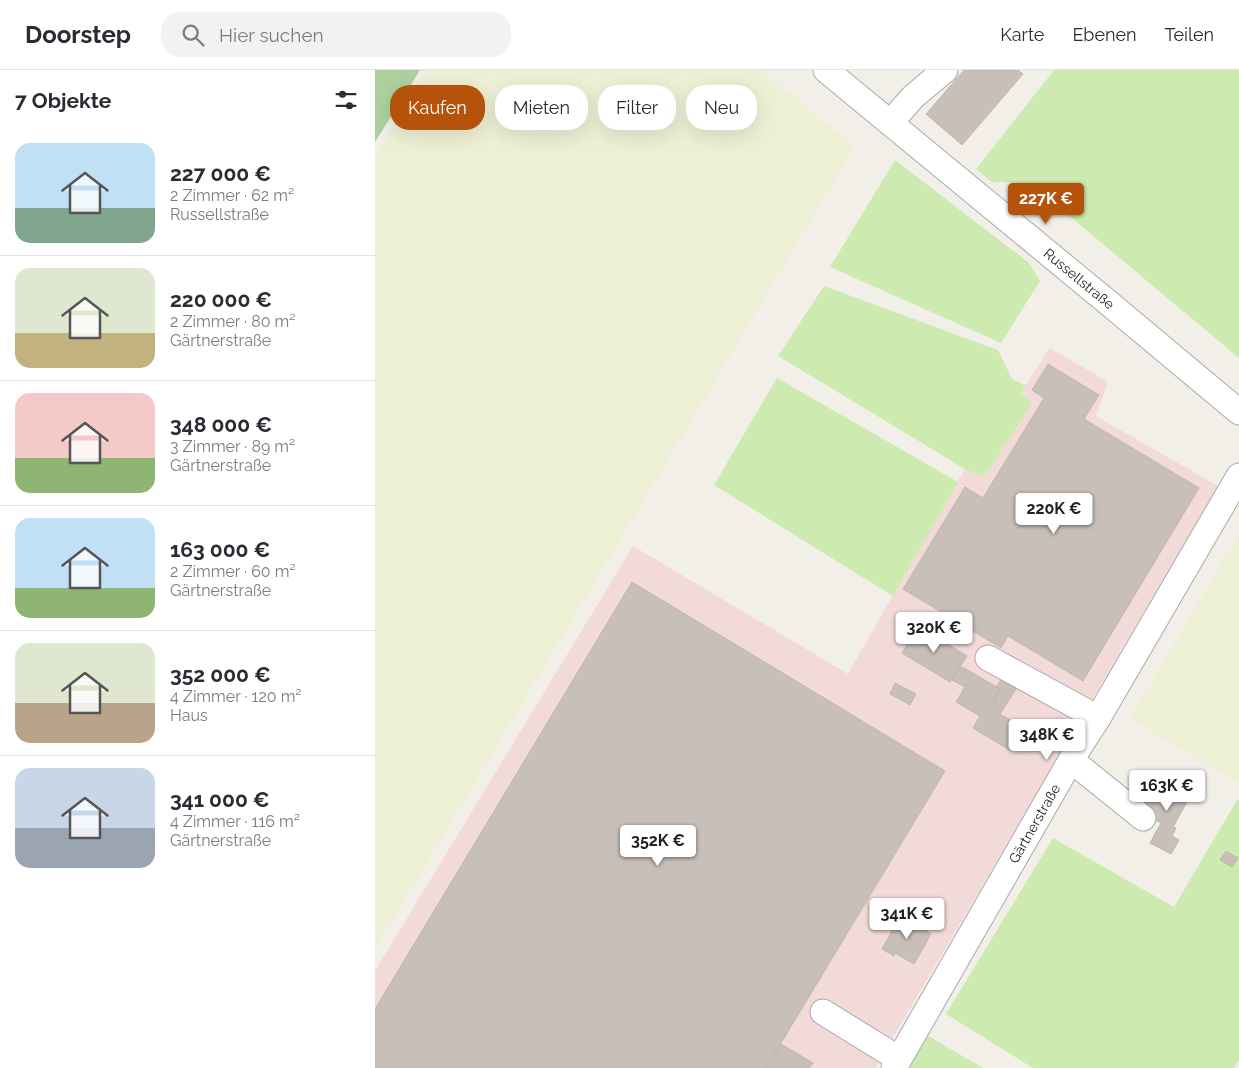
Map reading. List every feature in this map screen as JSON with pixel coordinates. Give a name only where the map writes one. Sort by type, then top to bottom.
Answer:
[{"type":"street","name":"Russellstraße","points":[[826,70],[1239,412]]},
{"type":"street","points":[[890,123],[937,72]]},
{"type":"street","name":"Gärtnerstraße","points":[[897,1064],[1071,760],[1098,718],[1239,476]]},
{"type":"street","points":[[988,658],[1098,718]]},
{"type":"street","points":[[1071,760],[1143,818]]},
{"type":"street","points":[[823,1012],[897,1064]]},
{"type":"shaded area","points":[[1050,348],[1108,382],[1096,416],[1218,486],[875,1068],[375,1068],[375,971],[633,546],[848,674],[965,469],[984,477],[1033,402],[1021,392]]},
{"type":"green space","points":[[375,70],[420,70],[411,85],[390,85],[390,118],[375,142]]},
{"type":"green space","points":[[427,70],[762,70],[855,147],[375,950],[375,154],[390,130],[485,130],[485,85],[418,85]]},
{"type":"green space","points":[[1054,70],[1239,70],[1239,358],[1030,183],[992,182],[976,169]]},
{"type":"green space","points":[[895,160],[1029,263],[1040,281],[1001,343],[830,267]]},
{"type":"green space","points":[[824,286],[998,350],[1012,379],[1025,385],[1021,393],[1033,402],[984,477],[965,469],[778,356]]},
{"type":"green space","points":[[777,378],[958,482],[893,596],[714,485]]},
{"type":"green space","points":[[1239,533],[1239,783],[1130,719]]},
{"type":"green space","points":[[1237,800],[1239,801],[1239,1060],[1234,1068],[1033,1068],[946,1014],[1053,838],[1174,907]]},
{"type":"green space","points":[[923,1033],[983,1068],[903,1068]]},
{"type":"building","points":[[964,70],[1018,70],[1023,74],[962,145],[926,114]]},
{"type":"building","points":[[1048,364],[1099,395],[1084,419],[1199,488],[1083,681],[1008,636],[1001,648],[903,589],[965,487],[983,498],[1044,398],[1032,390]]},
{"type":"building","points":[[632,582],[945,771],[766,1068],[375,1068],[375,1009]]},
{"type":"building","points":[[918,626],[967,656],[950,682],[902,653]]},
{"type":"building","points":[[960,666],[973,673],[965,687],[952,680]]},
{"type":"building","points":[[973,673],[1000,689],[993,701],[1004,708],[1000,714],[1024,728],[1011,751],[973,728],[980,716],[956,702]]},
{"type":"building","points":[[1001,680],[1016,689],[1004,708],[993,701],[1000,689],[996,687]]},
{"type":"building","points":[[895,683],[916,694],[910,705],[890,694]]},
{"type":"building","points":[[1172,777],[1194,789],[1173,827],[1176,828],[1172,836],[1179,840],[1171,854],[1150,843],[1161,823],[1139,811],[1150,790],[1162,796]]},
{"type":"building","points":[[1226,851],[1238,858],[1232,867],[1220,860]]},
{"type":"building","points":[[906,915],[923,925],[921,928],[931,934],[914,964],[895,953],[894,956],[882,949],[897,922],[901,924]]},
{"type":"building","points":[[781,1044],[813,1063],[809,1068],[766,1068]]}]
